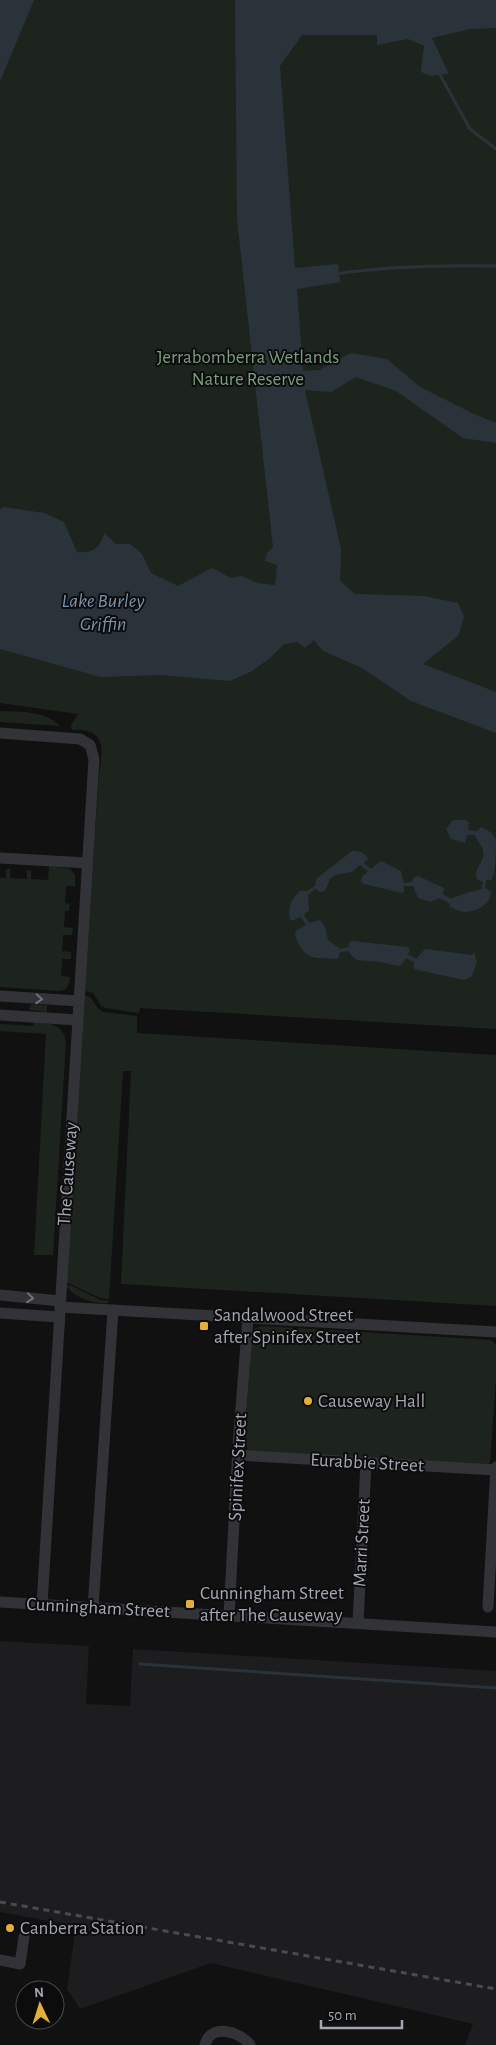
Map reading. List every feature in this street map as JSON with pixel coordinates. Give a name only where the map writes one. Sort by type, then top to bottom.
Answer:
[{"type":"street","name":"The Causeway","points":[[0,733],[80,739],[90,745],[94,762],[42,1604]]},
{"type":"street","points":[[0,858],[87,863]]},
{"type":"street","points":[[0,996],[79,1001]]},
{"type":"street","points":[[0,1015],[78,1020]]},
{"type":"street","points":[[0,1295],[59,1308]]},
{"type":"street","points":[[0,1314],[59,1308],[496,1332]]},
{"type":"street","points":[[93,1608],[113,1310]]},
{"type":"street","name":"Spinifex Street","points":[[229,1616],[248,1318]]},
{"type":"street","name":"Eurabbie Street","points":[[238,1455],[496,1469]]},
{"type":"street","name":"Marri Street","points":[[358,1623],[366,1463]]},
{"type":"street","points":[[488,1606],[496,1469]]},
{"type":"street","name":"Cunningham Street","points":[[0,1602],[496,1632]]},
{"type":"street","points":[[0,1960],[20,1964],[24,1937]]},
{"type":"street","points":[[205,2045],[208,2036],[212,2032],[222,2030],[244,2039],[250,2045]]},
{"type":"shaded area","points":[[0,1641],[89,1646],[86,1704],[130,1706],[133,1649],[496,1671],[496,2045],[465,2045],[473,2024],[211,1963],[80,2009],[67,1989],[76,1926],[0,1912]]},
{"type":"green space","name":"Jerrabomberra Wetlands Nature Reserve","points":[[30,0],[496,0],[496,1029],[140,1008],[139,1013],[105,1008],[101,1006],[93,993],[85,991],[99,773],[102,755],[100,741],[91,732],[72,730],[71,725],[78,714],[0,703],[0,82],[22,28]]},
{"type":"green space","points":[[0,711],[39,714],[60,726],[0,722]]},
{"type":"green space","points":[[49,866],[70,869],[75,875],[75,886],[66,886],[65,903],[70,904],[69,911],[65,911],[64,927],[73,928],[72,935],[63,935],[62,951],[71,952],[71,959],[62,959],[61,976],[70,977],[68,985],[64,990],[59,991],[0,987],[0,878],[6,878],[6,869],[10,869],[10,878],[27,879],[27,870],[31,871],[31,879],[48,880]]},
{"type":"green space","points":[[84,995],[90,997],[103,1012],[137,1016],[137,1033],[496,1055],[496,1306],[121,1284],[131,1071],[123,1071],[109,1299],[100,1298],[68,1283],[66,1281]]},
{"type":"green space","points":[[33,1004],[47,1005],[47,1012],[30,1010],[30,1006]]},
{"type":"green space","points":[[34,1022],[50,1024],[59,1028],[66,1042],[53,1255],[34,1255],[46,1034],[0,1031],[0,1024],[33,1026]]},
{"type":"green space","points":[[69,1285],[101,1300],[109,1301],[108,1303],[103,1303],[79,1297],[70,1290],[67,1286]]},
{"type":"green space","points":[[262,1326],[491,1340],[496,1345],[496,1380],[490,1462],[487,1465],[248,1450],[245,1441],[251,1337],[255,1328]]},
{"type":"water","points":[[0,0],[34,0],[0,82]]},
{"type":"water","name":"Lake Burley Griffin","points":[[235,0],[496,0],[496,28],[470,29],[432,38],[449,74],[431,76],[421,72],[424,46],[408,39],[377,45],[377,35],[302,35],[280,66],[295,268],[338,264],[340,282],[297,289],[303,371],[319,370],[351,353],[387,359],[420,387],[496,423],[496,443],[463,438],[396,391],[356,377],[331,392],[305,390],[341,549],[340,581],[355,594],[424,596],[458,603],[464,616],[459,635],[423,664],[496,692],[496,733],[411,701],[362,668],[323,651],[314,640],[305,648],[297,642],[284,644],[270,658],[252,671],[230,681],[161,675],[101,677],[0,649],[0,509],[3,507],[44,513],[64,522],[77,552],[87,552],[95,549],[101,543],[104,533],[116,544],[130,544],[142,554],[151,573],[178,586],[212,568],[231,578],[241,576],[257,583],[275,585],[277,565],[265,561],[267,553],[273,547],[237,219]]},
{"type":"water","points":[[453,820],[466,820],[469,823],[468,830],[477,831],[481,827],[492,834],[496,840],[494,873],[491,880],[486,880],[485,888],[491,892],[489,900],[483,906],[463,912],[450,907],[449,903],[439,898],[431,902],[418,898],[413,886],[404,886],[402,893],[364,884],[361,881],[362,877],[368,871],[360,865],[352,872],[335,875],[330,879],[325,891],[320,892],[315,889],[308,895],[309,910],[304,915],[309,923],[320,920],[325,927],[328,940],[340,949],[349,947],[348,943],[352,941],[408,947],[410,950],[408,954],[416,959],[425,949],[472,955],[474,952],[477,962],[472,976],[464,980],[414,969],[414,962],[406,958],[398,966],[357,960],[349,951],[340,952],[338,959],[316,958],[302,950],[295,935],[296,931],[306,925],[301,917],[291,921],[289,908],[292,901],[300,891],[307,891],[315,886],[316,879],[352,851],[363,853],[368,859],[364,863],[371,869],[381,861],[401,871],[404,883],[412,882],[413,878],[418,876],[444,888],[443,894],[451,899],[482,889],[483,882],[477,879],[476,875],[483,858],[482,847],[475,835],[467,835],[465,843],[451,839],[446,829]]},
{"type":"waterway","points":[[438,71],[470,129],[496,149]]},
{"type":"waterway","points":[[335,274],[415,267],[496,266]]},
{"type":"waterway","points":[[140,1664],[496,1688]]},
{"type":"railway","points":[[0,1902],[496,1989]]},
{"type":"place","name":"Sandalwood Street after Spinifex Street","points":[[204,1326]]},
{"type":"place","name":"Causeway Hall","points":[[308,1401]]},
{"type":"place","name":"Cunningham Street after The Causeway","points":[[190,1604]]},
{"type":"place","name":"Canberra Station","points":[[10,1928]]}]
